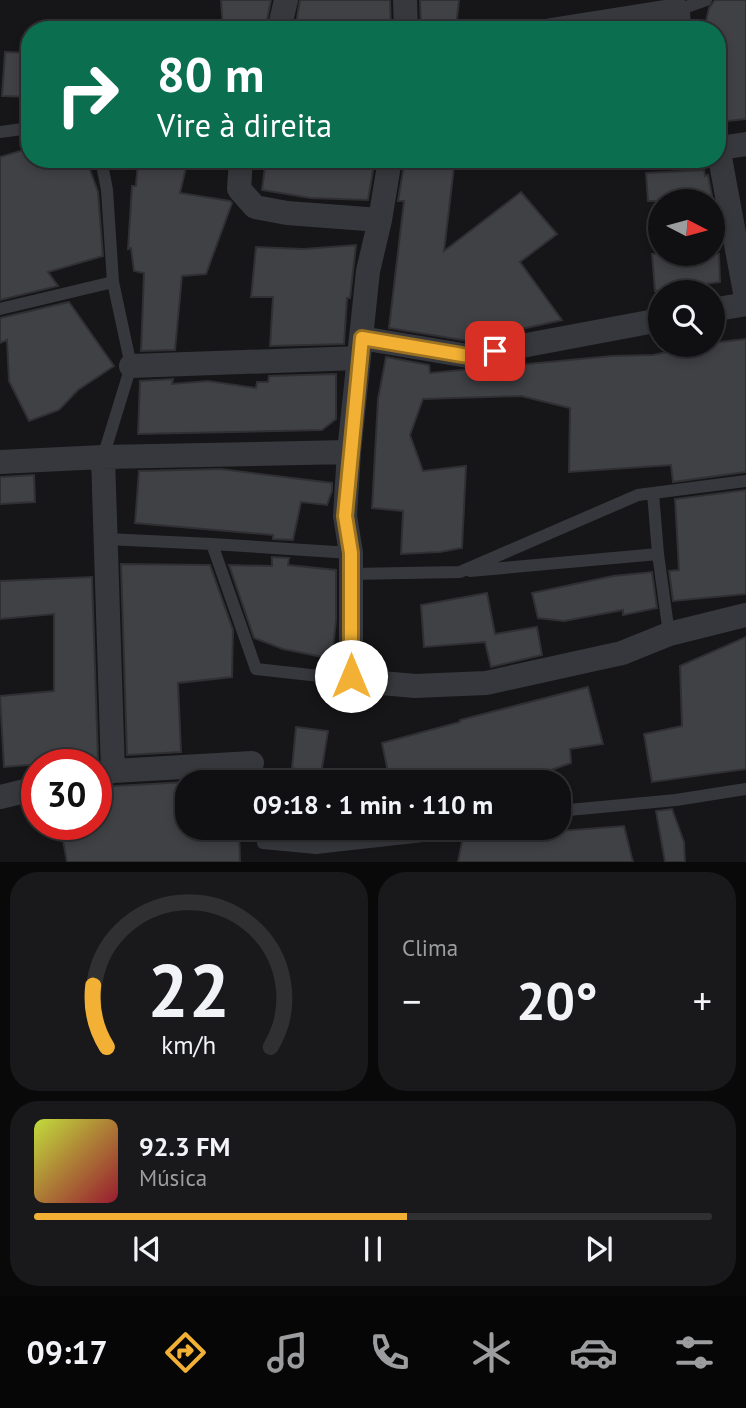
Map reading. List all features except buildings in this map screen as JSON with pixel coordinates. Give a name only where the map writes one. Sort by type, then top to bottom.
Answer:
[{"type":"street","points":[[281,21],[286,0]]},
{"type":"street","points":[[405,0],[405,21]]},
{"type":"street","points":[[726,147],[746,144]]},
{"type":"street","points":[[240,168],[239,189],[255,207],[288,213],[380,220]]},
{"type":"street","points":[[389,168],[368,271],[349,452],[345,516],[351,564],[351,676],[381,684],[415,686],[486,683],[622,653],[669,634],[746,615]]},
{"type":"street","points":[[722,168],[746,298]]},
{"type":"street","points":[[725,308],[746,304]]},
{"type":"street","points":[[131,366],[360,348],[468,356],[648,322]]},
{"type":"street","points":[[0,462],[349,452]]},
{"type":"street","points":[[103,457],[106,538],[105,749]]},
{"type":"street","points":[[112,773],[175,773]]},
{"type":"street","points":[[0,797],[21,792]]},
{"type":"lane","points":[[678,20],[706,0]]},
{"type":"lane","points":[[0,132],[21,129]]},
{"type":"lane","points":[[103,168],[107,190],[113,282],[131,366],[103,457]]},
{"type":"lane","points":[[0,309],[113,282]]},
{"type":"lane","points":[[460,572],[638,495],[746,481]]},
{"type":"lane","points":[[653,493],[669,634]]},
{"type":"lane","points":[[106,538],[212,544],[351,564],[460,572],[658,554]]},
{"type":"lane","points":[[212,544],[256,669],[329,677],[351,676]]},
{"type":"lane","points":[[571,810],[676,800],[746,789]]},
{"type":"lane","points":[[263,840],[263,843],[316,848],[387,840]]},
{"type":"route","points":[[351,676],[351,553],[345,516],[349,452],[362,338],[468,356],[495,351]]}]
